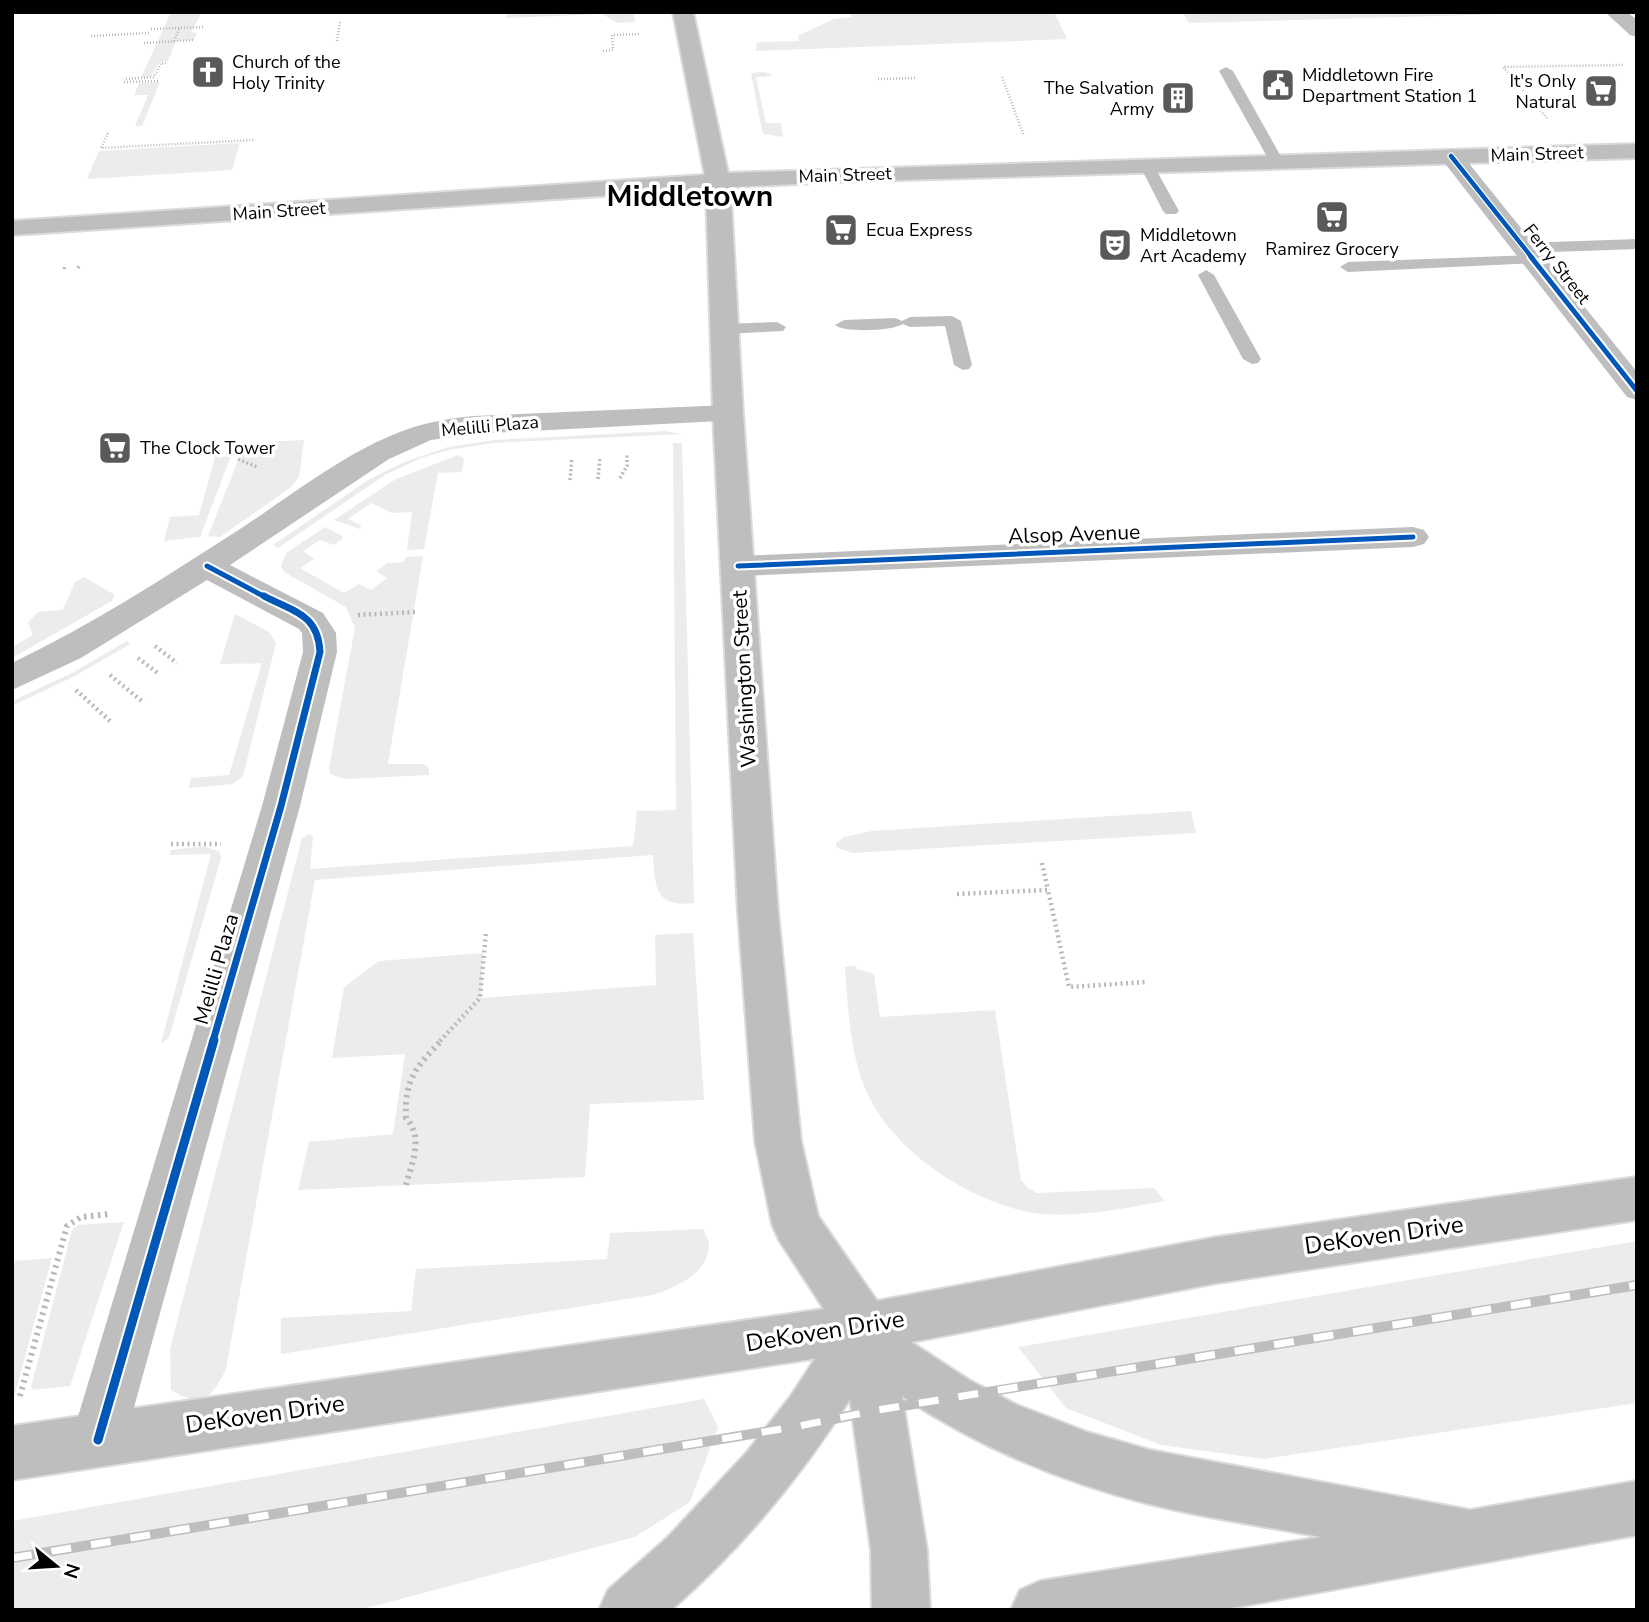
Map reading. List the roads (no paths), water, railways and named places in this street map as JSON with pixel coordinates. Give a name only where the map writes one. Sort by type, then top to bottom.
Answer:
[{"type":"main road","name":"Washington Street","points":[[682,12],[718,181],[728,414],[758,912],[778,1142],[796,1224],[865,1327],[893,1360],[951,1398],[1002,1424],[1087,1460],[1150,1477],[1470,1538]]},
{"type":"main road","points":[[1615,12],[1637,31]]},
{"type":"main road","name":"Main Street","points":[[12,228],[718,181],[1637,151]]},
{"type":"main road","name":"Ferry Street","points":[[1451,156],[1637,391]]},
{"type":"main road","name":"Melilli Plaza","points":[[12,678],[69,650],[207,566],[362,463],[399,442],[444,428],[486,424],[728,414]]},
{"type":"main road","name":"Alsop Avenue","points":[[738,566],[1413,537]]},
{"type":"main road","name":"Melilli Plaza","points":[[98,1440],[281,806],[320,652],[319,633],[311,621],[207,566]]},
{"type":"main road","name":"DeKoven Drive","points":[[12,1453],[865,1327],[1217,1260],[1637,1198]]},
{"type":"main road","points":[[628,1610],[696,1550],[763,1475],[837,1375],[865,1327]]},
{"type":"main road","points":[[865,1327],[899,1550],[901,1610]]},
{"type":"main road","points":[[1040,1610],[1317,1566],[1637,1508]]},
{"type":"lane","points":[[1226,71],[1277,162]]},
{"type":"lane","points":[[1147,166],[1171,211]]},
{"type":"lane","points":[[1348,267],[1637,244]]},
{"type":"lane","points":[[1206,275],[1252,359]]},
{"type":"lane","points":[[844,325],[952,321],[963,365]]},
{"type":"lane","points":[[725,329],[777,327]]},
{"type":"railway","points":[[12,1558],[799,1426],[878,1410],[1637,1285]]},
{"type":"place","name":"Church of the Holy Trinity","points":[[208,72]]},
{"type":"place","name":"Middletown Fire Department Station 1","points":[[1278,85]]},
{"type":"place","name":"It's Only Natural","points":[[1601,91]]},
{"type":"place","name":"The Salvation Army","points":[[1178,98]]},
{"type":"place","name":"Ramirez Grocery","points":[[1332,217]]},
{"type":"place","name":"Ecua Express","points":[[841,230]]},
{"type":"place","name":"Middletown Art Academy","points":[[1115,245]]},
{"type":"place","name":"The Clock Tower","points":[[115,448]]},
{"type":"district","name":"Middletown","points":[[690,196]]}]
